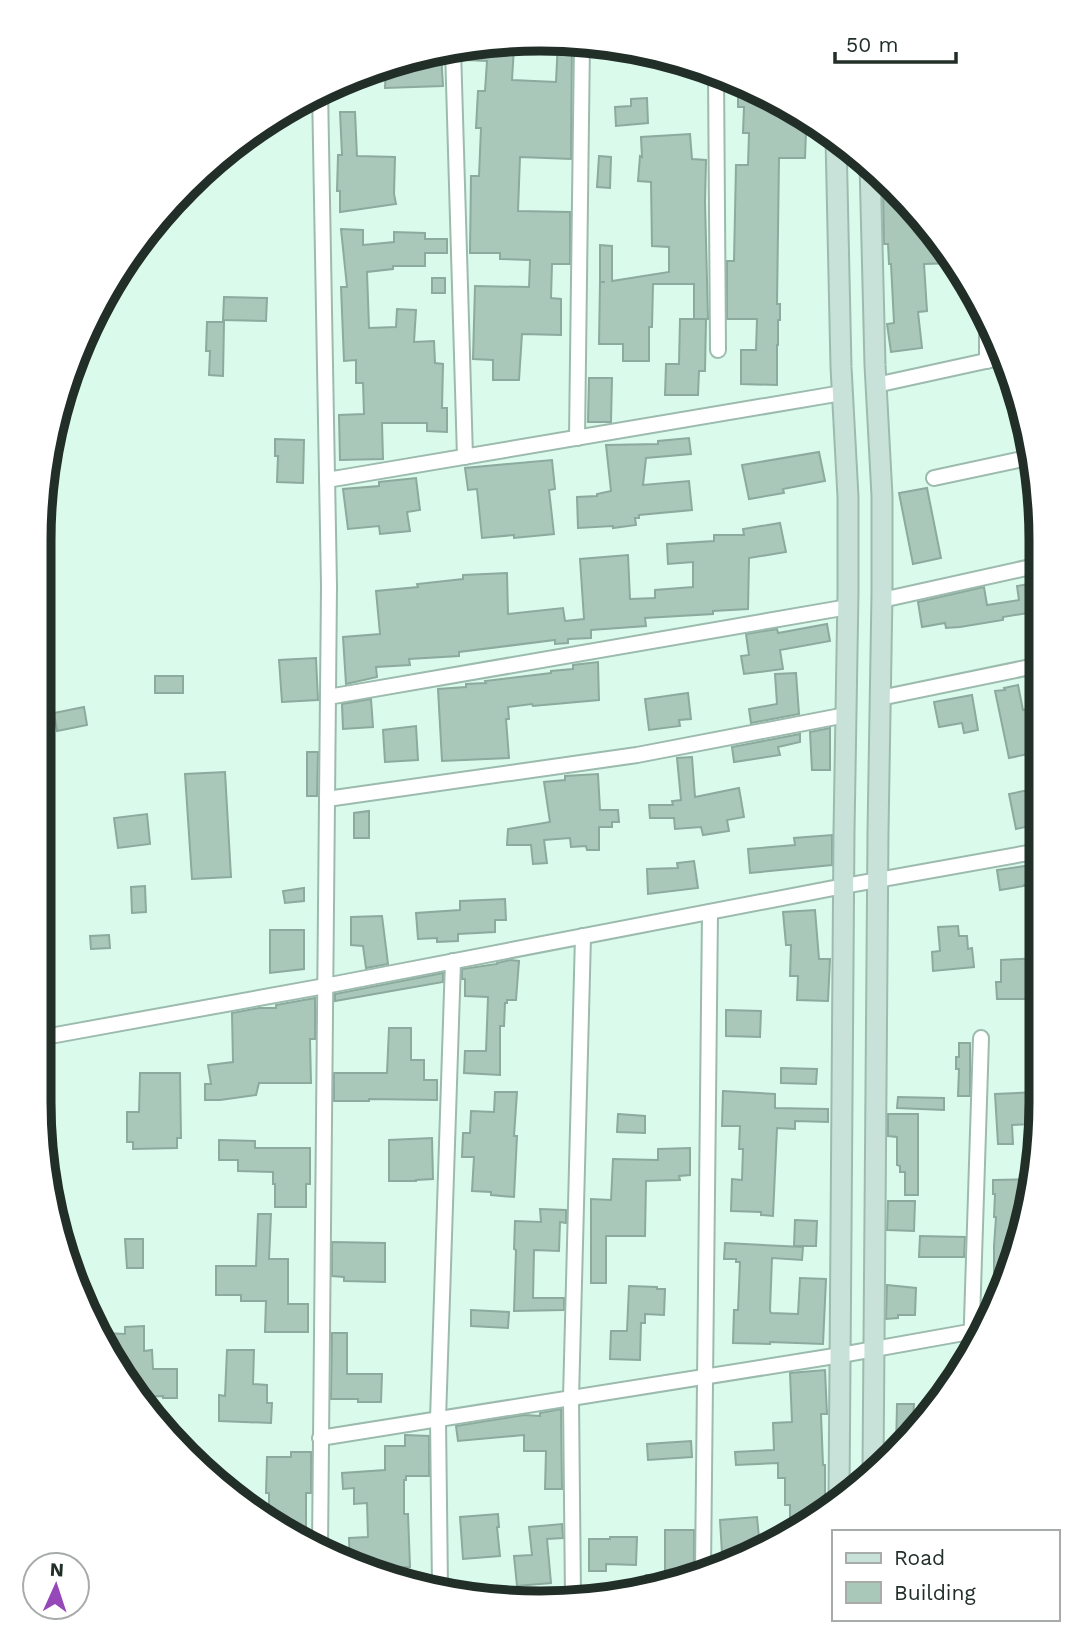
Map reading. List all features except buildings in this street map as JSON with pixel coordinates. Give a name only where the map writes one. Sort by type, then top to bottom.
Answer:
[{"type":"main road","points":[[836,151],[842,393],[848,497],[839,1489]]},
{"type":"main road","points":[[870,179],[882,496],[873,1460]]},
{"type":"street","points":[[577,438],[582,53]]},
{"type":"street","points":[[453,59],[465,457]]},
{"type":"street","points":[[716,84],[718,350]]},
{"type":"street","points":[[320,103],[329,586],[320,1539]]},
{"type":"street","points":[[987,342],[987,361]]},
{"type":"street","points":[[876,386],[994,359]]},
{"type":"street","points":[[327,480],[842,393]]},
{"type":"street","points":[[934,478],[1022,459]]},
{"type":"street","points":[[882,600],[1029,567]]},
{"type":"street","points":[[328,697],[848,607]]},
{"type":"street","points":[[880,698],[1029,668]]},
{"type":"street","points":[[327,799],[637,755],[846,715]]},
{"type":"street","points":[[51,1036],[1029,853]]},
{"type":"street","points":[[703,1563],[710,912]]},
{"type":"street","points":[[573,1590],[571,1398],[583,936]]},
{"type":"street","points":[[440,1581],[438,1419],[453,961]]},
{"type":"street","points":[[320,1438],[971,1332],[981,1038]]}]
